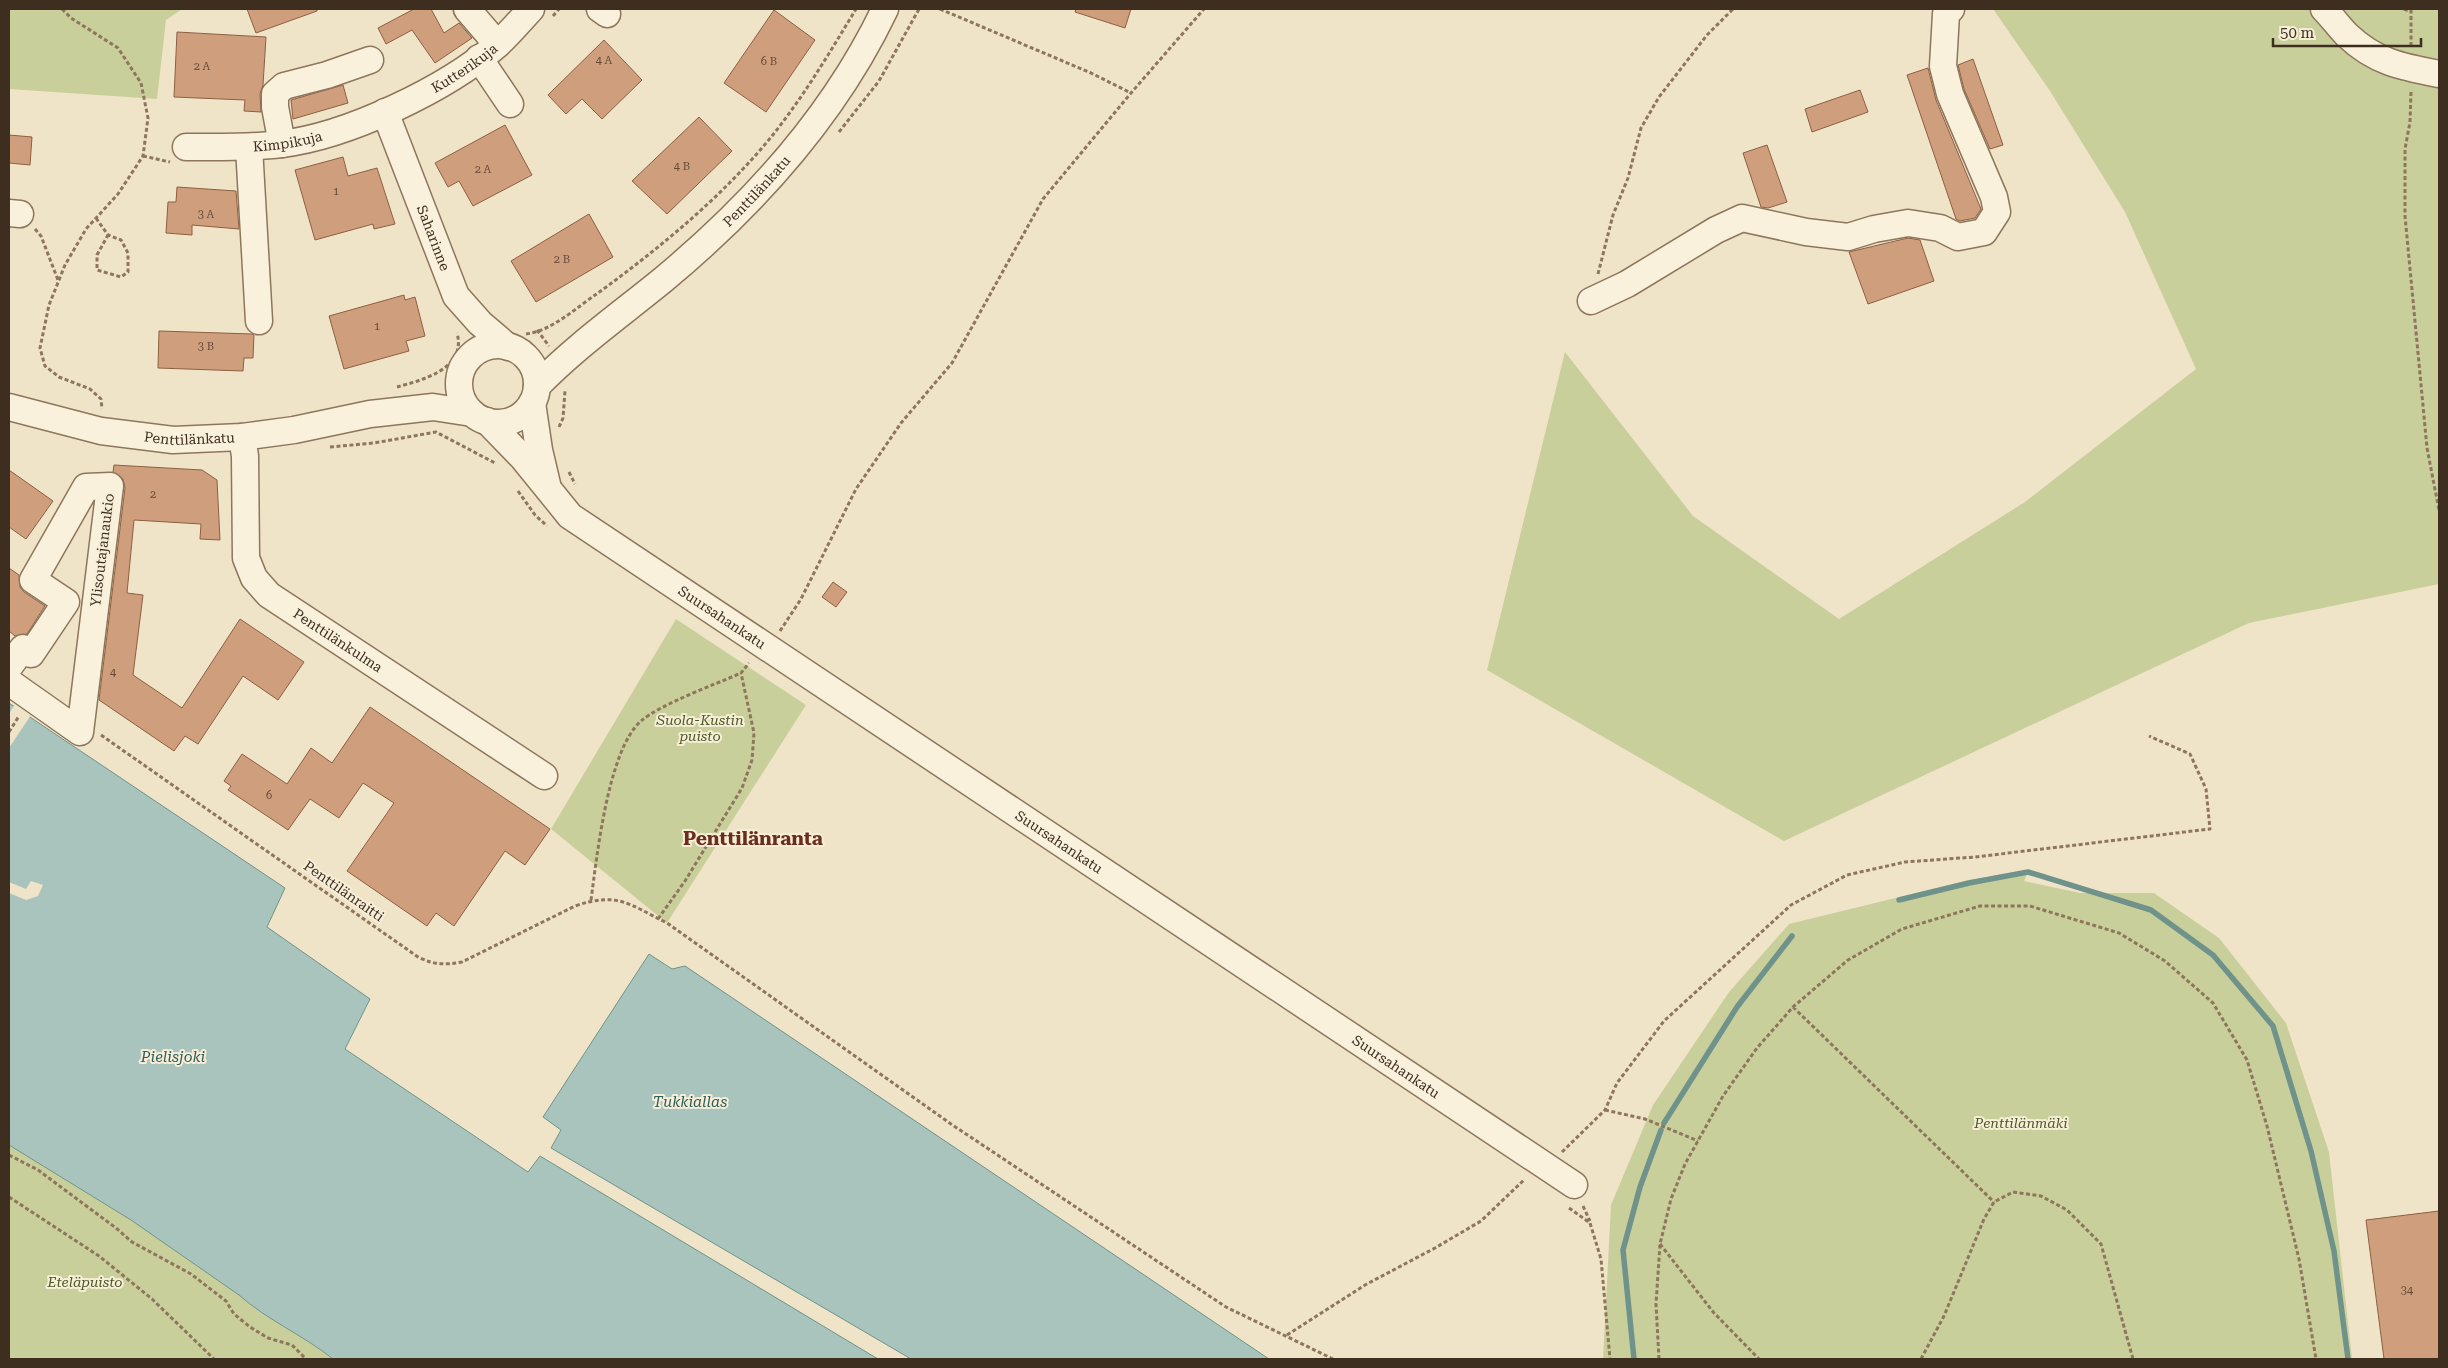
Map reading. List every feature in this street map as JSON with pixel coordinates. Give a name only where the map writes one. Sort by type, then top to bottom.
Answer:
[{"type":"street","points":[[467,9],[488,51],[510,104]]},
{"type":"street","name":"Penttilänkatu","points":[[534,395],[587,338],[664,279],[715,234],[755,192],[824,111],[854,66],[885,9]]},
{"type":"street","points":[[1592,301],[1627,284],[1716,230],[1742,218],[1806,232],[1848,237],[1874,229],[1908,223],[1940,228],[1958,237],[1984,232],[1997,212],[1994,197],[1950,94],[1943,66],[1946,14],[1951,9]]},
{"type":"street","points":[[2324,9],[2360,47],[2382,61],[2439,74]]},
{"type":"street","name":"Kutterikuja","points":[[386,112],[445,82],[541,14]]},
{"type":"street","points":[[282,144],[275,107],[275,94],[284,86],[326,75],[370,60]]},
{"type":"street","name":"Saharinne","points":[[386,112],[456,296],[480,323],[518,345]]},
{"type":"street","name":"Kimpikuja","points":[[183,155],[282,144],[337,130],[386,112]]},
{"type":"street","points":[[249,147],[259,321]]},
{"type":"street","points":[[456,296],[468,330],[459,390],[466,407],[479,417],[504,423],[513,420],[527,410],[534,395],[534,369],[518,345]]},
{"type":"street","points":[[464,365],[483,348],[491,346],[587,338]]},
{"type":"street","name":"Penttilänkatu","points":[[370,414],[431,393],[464,365]]},
{"type":"street","name":"Suursahankatu","points":[[534,395],[539,450],[549,492]]},
{"type":"street","name":"Penttilänkatu","points":[[9,407],[101,431],[173,440],[242,437],[294,430],[370,414],[433,407],[479,417]]},
{"type":"street","name":"Suursahankatu","points":[[479,417],[522,458],[570,516],[1533,1176],[1570,1196]]},
{"type":"street","name":"Penttilänkulma","points":[[242,437],[245,456],[246,558],[254,578],[269,594],[544,776]]},
{"type":"street","name":"Ylisoutajanaukio","points":[[9,667],[23,648],[31,654],[66,602],[33,580],[86,487],[110,486],[82,721]]},
{"type":"street","points":[[9,682],[80,732],[82,721]]},
{"type":"path","points":[[62,9],[71,18],[118,48],[141,83],[148,118],[143,156],[118,194],[86,229],[64,265],[49,305],[40,348],[45,366],[59,377],[90,389],[102,399],[102,414]]},
{"type":"path","points":[[541,14],[559,9]]},
{"type":"path","points":[[518,345],[528,334],[561,319],[649,256],[735,177],[772,136],[828,55],[856,9]]},
{"type":"path","points":[[940,9],[1091,73],[1131,93]]},
{"type":"path","points":[[778,633],[801,599],[856,489],[901,423],[952,363],[1043,199],[1204,9]]},
{"type":"path","points":[[1592,301],[1613,215],[1628,178],[1641,128],[1659,97],[1707,35],[1733,9]]},
{"type":"path","points":[[2404,9],[2411,12]]},
{"type":"path","points":[[2412,94],[2410,122],[2405,149],[2405,216],[2427,448],[2439,510]]},
{"type":"path","points":[[143,156],[183,155]]},
{"type":"path","points":[[14,213],[41,236],[58,280]]},
{"type":"path","points":[[96,218],[108,235],[122,240],[128,253],[128,272],[121,276],[97,270],[97,255],[108,235]]},
{"type":"path","points":[[394,387],[428,378],[448,366],[457,351],[458,336],[455,328]]},
{"type":"path","points":[[535,515],[550,528]]},
{"type":"path","points":[[740,657],[757,668]]},
{"type":"path","points":[[591,900],[609,793],[628,736],[641,721],[662,709],[741,673],[748,663]]},
{"type":"path","points":[[658,919],[685,881],[742,788],[752,760],[754,733],[741,673]]},
{"type":"path","name":"Penttilänraitti","points":[[82,721],[418,957],[431,964],[446,965],[462,962],[575,906],[591,900],[607,898],[620,900],[658,919],[850,1054],[1107,1229],[1226,1307],[1333,1359]]},
{"type":"path","points":[[1286,1335],[1365,1285],[1481,1221],[1558,1156],[1604,1110],[1617,1083],[1664,1021],[1791,905],[1846,875],[1905,862],[1976,857],[2210,829],[2206,789],[2190,754],[2149,736]]},
{"type":"path","points":[[1659,1359],[1656,1304],[1660,1244],[1672,1199],[1685,1164],[1723,1096],[1757,1048],[1793,1007],[1848,960],[1902,929],[1980,906],[2030,906],[2118,933],[2166,961],[2213,1003],[2247,1060],[2268,1126],[2299,1259],[2316,1359]]},
{"type":"path","points":[[1793,1007],[1994,1202]]},
{"type":"path","points":[[1604,1110],[1645,1119],[1698,1141]]},
{"type":"path","points":[[9,1155],[38,1170],[132,1242],[191,1274],[226,1301],[234,1314],[250,1327],[268,1338],[292,1344],[306,1359]]},
{"type":"path","points":[[1516,1173],[1533,1176]]},
{"type":"path","points":[[1921,1359],[1944,1316],[1984,1219],[1994,1202],[2013,1192],[2040,1196],[2067,1210],[2101,1244],[2134,1359]]},
{"type":"path","points":[[1570,1196],[1590,1222],[1601,1260],[1610,1359]]},
{"type":"path","points":[[9,1197],[99,1256],[152,1298],[214,1359]]},
{"type":"path","points":[[1660,1244],[1714,1313],[1759,1359]]},
{"type":"green space","points":[[9,9],[182,9],[166,20],[157,99],[9,89]]},
{"type":"green space","points":[[1993,9],[2439,10],[2439,584],[2249,623],[1784,841],[1487,670],[1565,352],[1693,516],[1839,619],[2025,502],[2196,369],[2125,212],[2050,91]]},
{"type":"green space","name":"Suola-Kustin puisto","points":[[676,619],[806,705],[667,923],[551,829]]},
{"type":"green space","name":"Penttilänmäki","points":[[2029,870],[2024,881],[2080,893],[2154,893],[2219,938],[2286,1023],[2329,1152],[2352,1359],[1603,1359],[1611,1205],[1653,1105],[1729,992],[1789,924],[1969,880]]},
{"type":"green space","name":"Eteläpuisto","points":[[9,1145],[131,1220],[261,1312],[310,1342],[333,1359],[9,1359]]},
{"type":"water","name":"Pielisjoki","points":[[9,703],[285,888],[267,927],[370,999],[345,1049],[528,1172],[540,1156],[878,1359],[333,1359],[310,1342],[261,1312],[131,1220],[9,1145]]},
{"type":"water","name":"Tukkiallas","points":[[649,954],[672,969],[685,966],[1269,1359],[911,1359],[551,1148],[561,1130],[543,1117]]},
{"type":"pier","points":[[15,704],[31,715],[9,748],[9,714]]},
{"type":"pier","points":[[31,881],[43,885],[38,896],[26,900],[9,893],[9,882],[26,889]]},
{"type":"building","points":[[247,9],[317,9],[317,11],[256,33]]},
{"type":"building","points":[[414,9],[431,9],[444,33],[459,23],[472,38],[435,63],[412,30],[386,44],[378,28]]},
{"type":"building","points":[[1076,9],[1131,9],[1125,28],[1075,12]]},
{"type":"building","points":[[774,10],[815,40],[766,112],[724,83]]},
{"type":"building","points":[[177,32],[266,37],[263,85],[260,94],[261,112],[244,111],[245,100],[174,97]]},
{"type":"building","points":[[604,40],[642,80],[602,119],[582,99],[566,114],[548,95]]},
{"type":"building","points":[[1973,59],[2003,145],[1990,149],[1964,89],[1958,65]]},
{"type":"building","points":[[1928,68],[1936,100],[1981,209],[1975,218],[1960,221],[1956,219],[1907,75]]},
{"type":"building","points":[[343,85],[348,103],[293,119],[291,100]]},
{"type":"building","points":[[1860,90],[1868,112],[1812,132],[1805,109]]},
{"type":"building","points":[[699,117],[732,151],[667,214],[632,181]]},
{"type":"building","points":[[505,125],[532,175],[473,206],[459,181],[448,187],[435,163]]},
{"type":"building","points":[[9,135],[32,137],[30,165],[9,163]]},
{"type":"building","points":[[1767,145],[1787,202],[1768,208],[1761,207],[1743,153]]},
{"type":"building","points":[[343,157],[348,176],[377,168],[395,224],[374,229],[373,224],[315,240],[295,170]]},
{"type":"building","points":[[177,187],[236,191],[239,229],[192,225],[192,235],[166,233],[168,202],[176,202]]},
{"type":"building","points":[[589,214],[613,257],[536,302],[511,261]]},
{"type":"building","points":[[1908,238],[1920,240],[1934,281],[1868,304],[1849,252]]},
{"type":"building","points":[[404,295],[405,300],[415,297],[425,336],[406,341],[409,351],[344,369],[329,316]]},
{"type":"building","points":[[159,331],[252,334],[254,335],[253,358],[244,358],[243,371],[158,368]]},
{"type":"building","points":[[114,465],[202,470],[217,480],[220,540],[200,539],[201,524],[134,520],[127,593],[143,595],[133,675],[182,708],[240,619],[304,662],[278,700],[243,676],[198,744],[185,736],[174,751],[99,700],[125,488],[123,479],[113,472]]},
{"type":"building","points":[[9,470],[53,501],[26,539],[9,527]]},
{"type":"building","points":[[9,568],[19,575],[20,587],[24,592],[45,606],[27,634],[15,636],[9,631]]},
{"type":"building","points":[[833,582],[847,592],[836,607],[822,597]]},
{"type":"building","points":[[370,707],[550,829],[525,865],[505,851],[454,926],[436,913],[427,926],[347,871],[394,803],[363,783],[339,818],[310,799],[288,830],[228,790],[231,786],[224,781],[242,754],[287,784],[311,748],[332,763]]},
{"type":"building","points":[[2439,1211],[2439,1359],[2384,1359],[2366,1220]]},
{"type":"waterway","points":[[1899,900],[1969,883],[2028,872],[2151,910],[2213,955],[2273,1026],[2311,1151],[2334,1251],[2348,1359]]},
{"type":"waterway","points":[[1664,1123],[1737,1007],[1792,936]]},
{"type":"waterway","points":[[1634,1359],[1623,1250],[1640,1187],[1661,1130]]},
{"type":"district","name":"Penttilänranta","points":[[753,838]]}]
